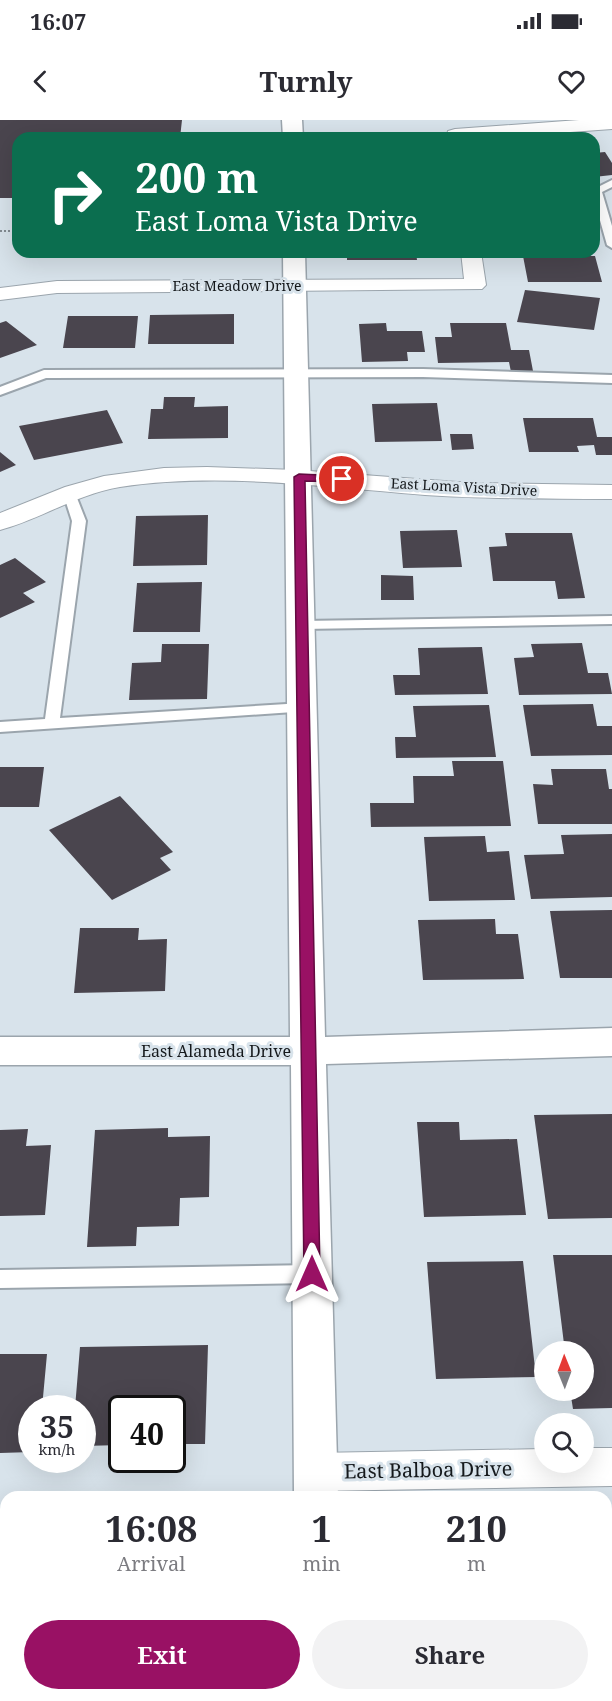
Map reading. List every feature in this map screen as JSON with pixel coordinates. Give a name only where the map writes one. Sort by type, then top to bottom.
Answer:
[{"type":"street","points":[[511,132],[612,123]]},
{"type":"street","points":[[294,258],[316,1485]]},
{"type":"street","name":"East Meadow Drive","points":[[0,294],[57,287],[475,285],[472,258]]},
{"type":"street","name":"East Loma Vista Drive","points":[[0,522],[69,493],[118,481],[173,475],[299,477],[470,490],[612,492]]},
{"type":"street","name":"East Alameda Drive","points":[[0,1051],[310,1051],[612,1042]]},
{"type":"street","name":"East Balboa Drive","points":[[316,1485],[612,1467]]},
{"type":"lane","points":[[600,202],[612,245]]},
{"type":"lane","points":[[0,391],[44,374],[423,373],[612,379]]},
{"type":"lane","points":[[52,724],[79,521],[69,493]]},
{"type":"lane","points":[[302,625],[612,620]]},
{"type":"lane","points":[[0,728],[303,708]]},
{"type":"lane","points":[[0,1279],[312,1274]]},
{"type":"building","points":[[0,120],[182,120],[181,132],[12,132],[12,198],[0,198]]},
{"type":"building","points":[[600,152],[605,152],[612,163],[612,175],[600,176]]},
{"type":"building","points":[[347,258],[417,258],[417,260],[347,260]]},
{"type":"building","points":[[523,258],[596,258],[602,282],[528,282]]},
{"type":"building","points":[[525,290],[600,298],[594,330],[517,322]]},
{"type":"building","points":[[234,314],[234,344],[148,344],[150,315]]},
{"type":"building","points":[[68,316],[138,316],[135,348],[63,348]]},
{"type":"building","points":[[6,321],[37,345],[0,358],[0,323]]},
{"type":"building","points":[[386,323],[387,331],[422,331],[425,352],[407,352],[408,361],[362,362],[359,324]]},
{"type":"building","points":[[450,323],[506,323],[511,350],[529,350],[533,371],[511,372],[509,362],[438,363],[435,337],[452,337]]},
{"type":"building","points":[[164,397],[195,397],[194,407],[228,406],[228,438],[148,439],[151,409],[163,409]]},
{"type":"building","points":[[437,403],[442,441],[375,442],[372,404]]},
{"type":"building","points":[[107,410],[123,443],[34,460],[19,426]]},
{"type":"building","points":[[523,418],[593,418],[597,437],[612,437],[612,455],[596,455],[594,445],[577,446],[579,452],[529,452]]},
{"type":"building","points":[[450,434],[472,434],[474,449],[452,450]]},
{"type":"building","points":[[0,452],[16,465],[0,472]]},
{"type":"building","points":[[208,515],[207,565],[133,566],[136,516]]},
{"type":"building","points":[[457,530],[462,567],[403,568],[400,531]]},
{"type":"building","points":[[505,533],[572,533],[585,598],[558,599],[555,581],[493,581],[489,547],[507,546]]},
{"type":"building","points":[[15,558],[46,582],[23,593],[35,602],[0,618],[0,565]]},
{"type":"building","points":[[381,575],[413,576],[414,600],[381,600]]},
{"type":"building","points":[[202,582],[200,632],[133,632],[137,583]]},
{"type":"building","points":[[582,643],[588,673],[608,673],[612,694],[519,695],[514,658],[534,657],[531,644]]},
{"type":"building","points":[[162,644],[209,644],[207,699],[129,700],[132,663],[161,662]]},
{"type":"building","points":[[482,647],[488,694],[395,695],[393,675],[420,675],[418,648]]},
{"type":"building","points":[[593,704],[597,726],[612,726],[612,755],[531,756],[523,705]]},
{"type":"building","points":[[489,705],[496,757],[396,758],[395,737],[416,737],[413,706]]},
{"type":"building","points":[[452,761],[503,761],[511,826],[371,827],[370,803],[414,803],[413,776],[454,776]]},
{"type":"building","points":[[0,767],[44,767],[39,807],[0,807]]},
{"type":"building","points":[[551,769],[606,769],[609,789],[612,789],[612,824],[538,824],[533,784],[553,785]]},
{"type":"building","points":[[120,796],[173,852],[160,858],[171,870],[112,900],[49,830]]},
{"type":"building","points":[[612,834],[612,897],[531,899],[524,855],[564,854],[561,835]]},
{"type":"building","points":[[485,836],[487,852],[509,851],[515,900],[429,901],[424,837]]},
{"type":"building","points":[[612,910],[612,978],[560,978],[550,911]]},
{"type":"building","points":[[495,919],[496,934],[518,934],[524,979],[423,980],[418,920]]},
{"type":"building","points":[[80,928],[139,928],[138,940],[167,939],[165,991],[74,993]]},
{"type":"building","points":[[612,1114],[612,1218],[548,1219],[534,1115]]},
{"type":"building","points":[[417,1122],[459,1122],[460,1140],[517,1139],[526,1215],[424,1217]]},
{"type":"building","points":[[168,1128],[168,1137],[210,1136],[209,1197],[180,1198],[179,1226],[137,1227],[136,1246],[87,1247],[95,1130]]},
{"type":"building","points":[[28,1129],[26,1146],[51,1145],[45,1215],[0,1216],[0,1130]]},
{"type":"building","points":[[553,1255],[612,1255],[612,1408],[573,1409],[572,1401],[594,1401],[594,1341],[564,1341]]},
{"type":"building","points":[[523,1261],[534,1377],[436,1379],[427,1262]]},
{"type":"building","points":[[208,1345],[205,1444],[186,1444],[186,1395],[108,1395],[108,1445],[96,1446],[96,1395],[76,1395],[80,1347]]},
{"type":"building","points":[[0,1354],[47,1354],[43,1395],[18,1395],[18,1452],[0,1453]]},
{"type":"route","points":[[312,1274],[299,477],[342,479]]}]
